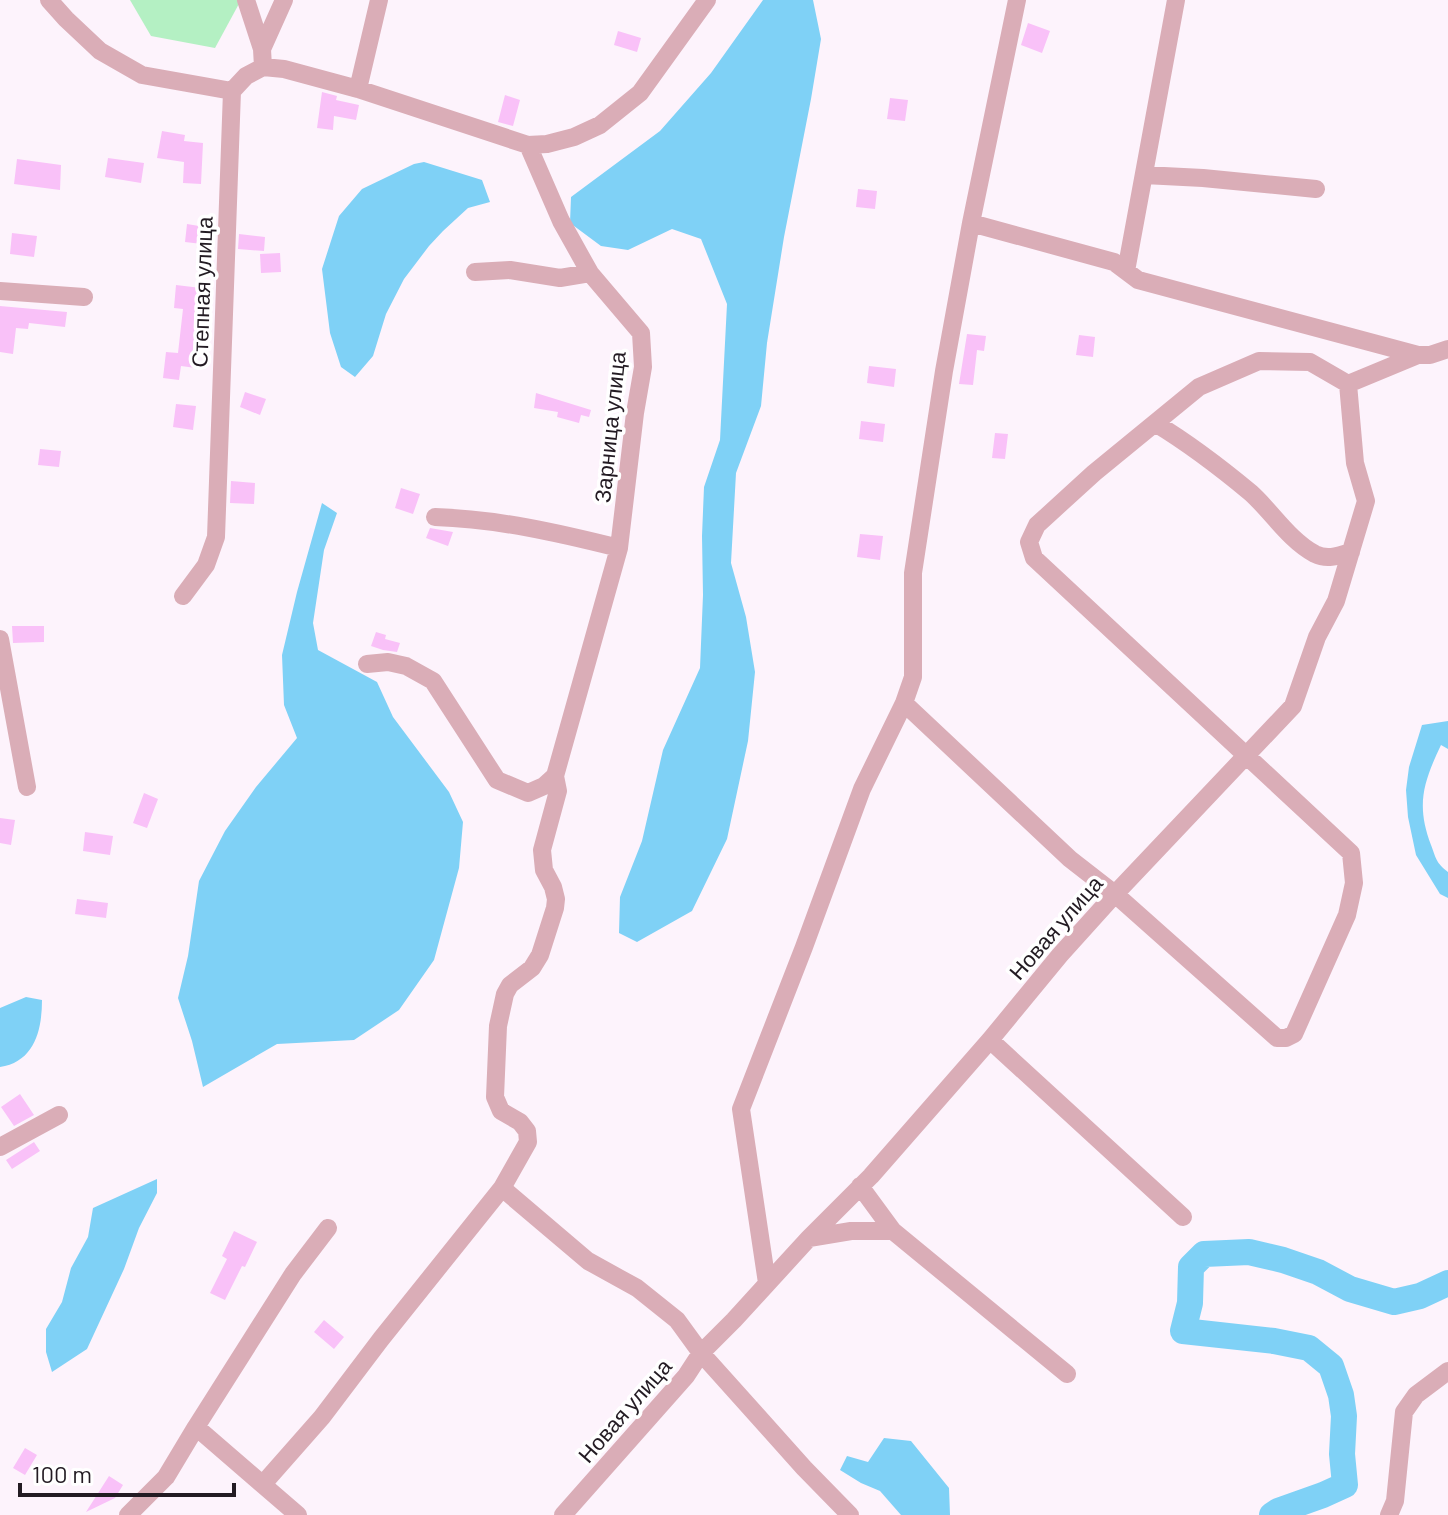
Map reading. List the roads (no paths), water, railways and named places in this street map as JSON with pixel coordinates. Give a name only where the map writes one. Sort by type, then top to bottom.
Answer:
[{"type":"street","points":[[49,0],[100,51],[142,75],[232,91],[262,58],[284,0]]},
{"type":"street","points":[[246,0],[262,58],[284,69],[358,89],[528,145],[574,137],[600,125],[640,93],[707,0]]},
{"type":"street","points":[[358,89],[379,0]]},
{"type":"street","points":[[767,1283],[741,1109],[862,789],[904,703],[913,677],[913,573],[944,371],[1017,0]]},
{"type":"street","points":[[1126,271],[1176,0]]},
{"type":"street","name":"Степная улица","points":[[183,596],[206,565],[216,537],[232,91]]},
{"type":"street","name":"Зарница улица","points":[[502,1188],[528,1142],[527,1131],[520,1122],[501,1111],[495,1097],[498,1026],[505,994],[510,985],[532,968],[540,955],[555,908],[556,899],[544,870],[542,850],[558,791],[555,776],[619,548],[643,367],[641,333],[590,273],[561,221],[528,145]]},
{"type":"street","points":[[1144,175],[1316,189]]},
{"type":"street","points":[[971,223],[1114,262],[1138,280],[1418,355],[1448,349]]},
{"type":"street","points":[[475,272],[510,270],[560,278],[590,273]]},
{"type":"street","points":[[0,291],[84,297]]},
{"type":"street","points":[[904,703],[1070,859],[1115,894],[1277,1038],[1294,1034],[1347,915],[1354,883],[1351,853],[1034,558],[1029,542],[1037,525],[1094,473],[1199,387],[1259,361],[1310,362],[1348,384],[1418,355]]},
{"type":"street","name":"Новая улица","points":[[563,1515],[686,1376],[701,1353],[871,1176],[1115,894],[1293,706],[1317,637],[1336,601],[1366,501],[1355,463],[1348,384]]},
{"type":"street","points":[[1155,423],[1252,494],[1316,555],[1333,558],[1351,552]]},
{"type":"street","points":[[435,517],[467,518],[558,533],[619,548]]},
{"type":"street","points":[[0,639],[27,787]]},
{"type":"street","points":[[367,664],[388,662],[406,666],[433,681],[497,780],[528,793],[544,786],[555,776]]},
{"type":"street","points":[[990,1040],[1183,1217]]},
{"type":"street","points":[[0,1147],[59,1115]]},
{"type":"street","points":[[860,1186],[893,1231],[1067,1374]]},
{"type":"street","points":[[263,1484],[322,1417],[502,1188],[588,1261],[637,1288],[677,1320],[701,1353],[850,1515]]},
{"type":"street","points":[[128,1515],[166,1477],[293,1274],[328,1228]]},
{"type":"street","points":[[809,1238],[851,1231],[893,1231]]},
{"type":"street","points":[[1389,1515],[1395,1501],[1404,1412],[1416,1395],[1448,1371]]},
{"type":"street","points":[[196,1427],[298,1515]]},
{"type":"water","points":[[763,0],[813,0],[821,39],[784,237],[767,343],[761,406],[736,473],[731,563],[746,617],[755,672],[748,741],[727,839],[692,911],[637,942],[619,933],[620,897],[642,841],[663,750],[700,668],[704,487],[720,440],[727,304],[701,239],[672,229],[628,250],[601,246],[570,223],[571,197],[660,131],[711,73]]},
{"type":"water","points":[[424,162],[482,180],[490,202],[468,208],[429,246],[404,279],[386,314],[373,356],[355,377],[341,367],[330,333],[322,269],[339,216],[362,189]]},
{"type":"water","points":[[322,503],[337,513],[324,550],[313,623],[318,650],[377,682],[393,717],[449,792],[463,822],[459,868],[434,960],[399,1010],[354,1040],[277,1044],[203,1087],[178,998],[188,956],[199,881],[225,831],[256,787],[297,738],[284,705],[282,655]]},
{"type":"water","points":[[1448,721],[1448,749],[1441,745],[1426,783],[1423,806],[1426,831],[1434,853],[1448,872],[1448,898],[1440,894],[1416,855],[1406,790],[1409,767],[1422,725]]},
{"type":"water","points":[[26,997],[42,1000],[38,1034],[21,1059],[0,1067],[0,1008]]},
{"type":"water","points":[[157,1179],[157,1193],[87,1349],[52,1372],[46,1352],[46,1329],[62,1302],[71,1268],[88,1237],[93,1208]]},
{"type":"water","points":[[884,1438],[911,1441],[949,1488],[950,1515],[901,1515],[880,1491],[840,1470],[847,1456],[868,1462]]},
{"type":"waterway","points":[[1272,1515],[1345,1485],[1341,1395],[1331,1366],[1309,1348],[1183,1331],[1190,1303],[1191,1267],[1204,1254],[1249,1252],[1318,1272],[1350,1289],[1394,1302],[1420,1296],[1448,1283]]}]
